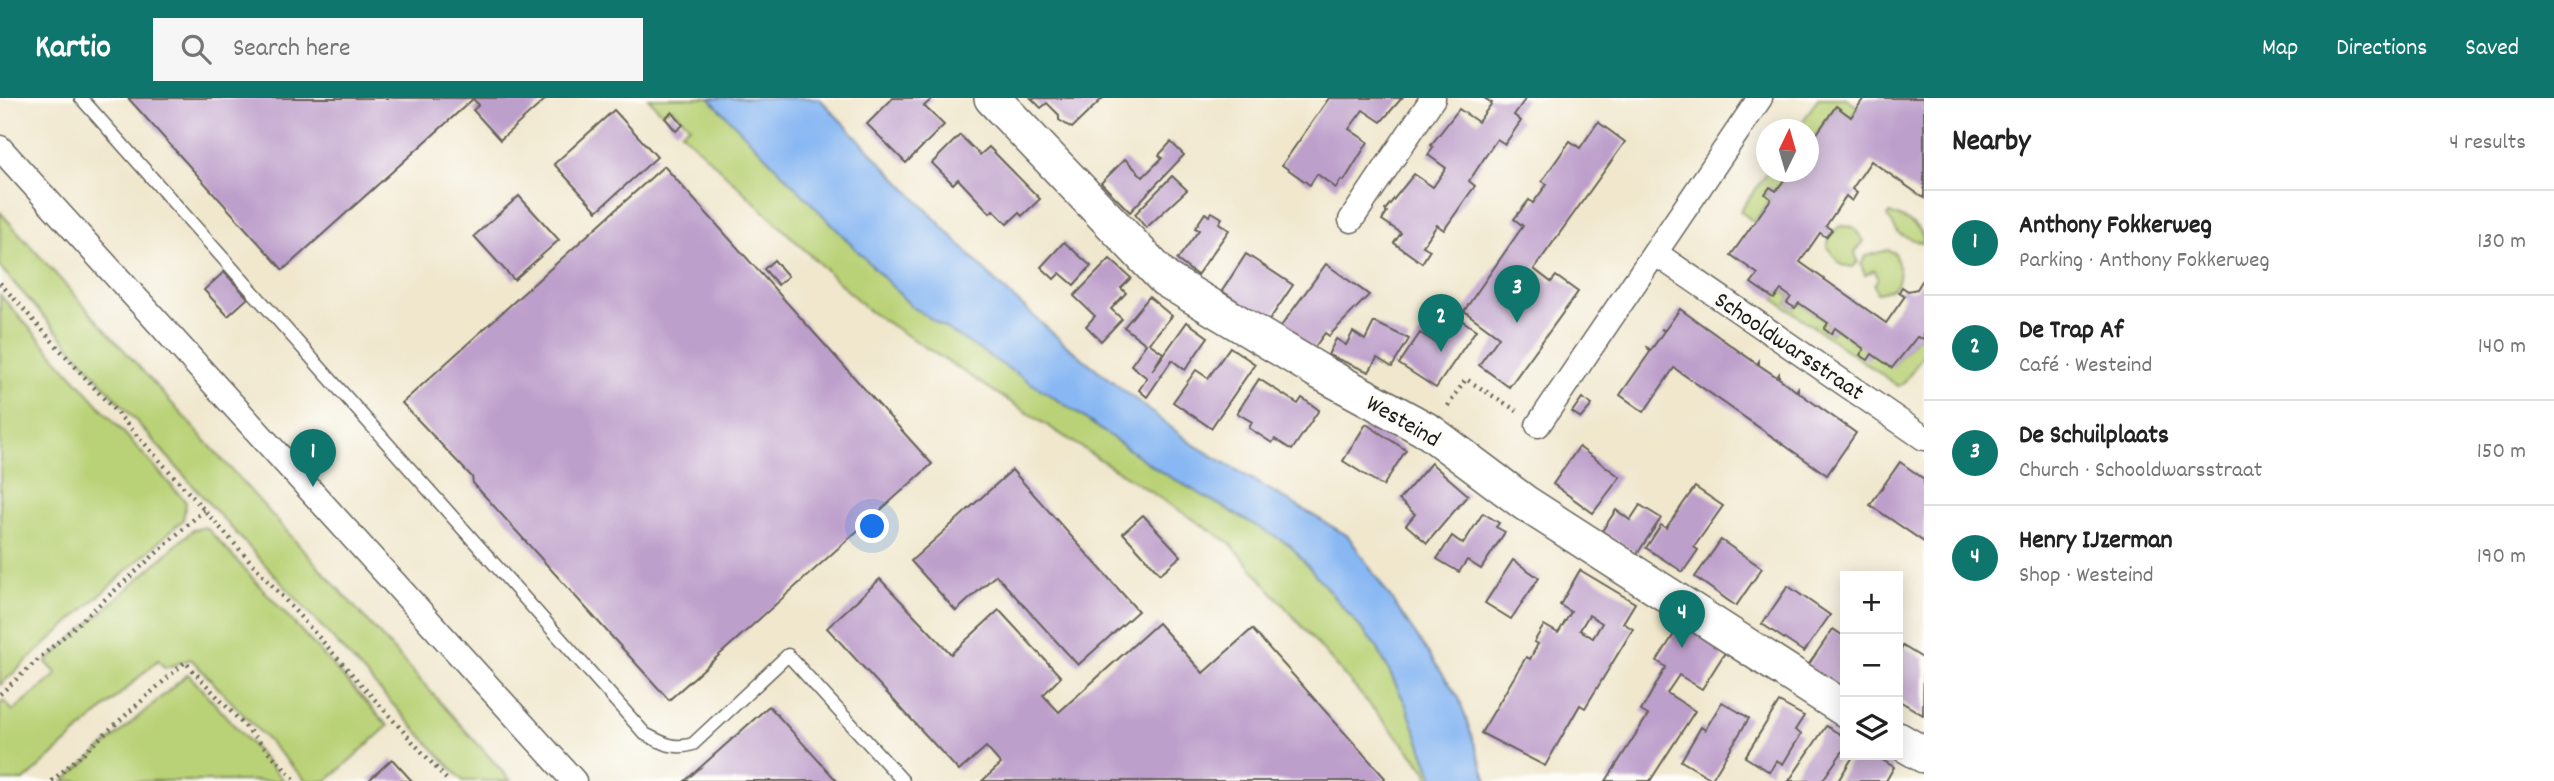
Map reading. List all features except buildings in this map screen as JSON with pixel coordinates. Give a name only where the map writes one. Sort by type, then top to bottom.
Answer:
[{"type":"street","name":"Westeind","points":[[992,98],[1165,279],[1320,372],[1430,432],[1525,503],[1840,706]]},
{"type":"street","points":[[1351,220],[1433,98]]},
{"type":"street","points":[[1538,425],[1760,98]]},
{"type":"street","points":[[0,148],[574,781]]},
{"type":"street","name":"Schooldwarsstraat","points":[[1655,253],[1924,438]]},
{"type":"street","points":[[1903,743],[1924,755]]},
{"type":"lane","points":[[81,98],[645,734],[663,744],[682,747],[693,744],[788,655],[903,781]]},
{"type":"path","points":[[0,283],[448,781]]},
{"type":"path","points":[[1466,379],[1538,425]]},
{"type":"path","points":[[0,694],[204,510]]},
{"type":"path","points":[[52,781],[186,662],[296,781]]},
{"type":"green space","points":[[648,98],[712,98],[911,306],[1070,408],[1158,470],[1290,545],[1377,647],[1406,705],[1434,781],[1429,781],[1426,770],[1230,543],[869,311],[681,132],[690,126],[672,108],[662,113]]},
{"type":"green space","points":[[1818,98],[1845,98],[1858,107],[1850,117],[1835,107],[1819,130],[1819,119],[1804,119]]},
{"type":"green space","points":[[1761,182],[1783,182],[1776,191],[1770,187],[1765,194],[1771,199],[1754,222],[1740,211]]},
{"type":"green space","points":[[0,212],[511,781],[463,781],[204,498],[0,267]]},
{"type":"green space","points":[[1890,213],[1917,227],[1924,244],[1899,234],[1887,216]]},
{"type":"green space","points":[[1840,226],[1853,227],[1864,241],[1855,252],[1858,262],[1853,267],[1841,265],[1827,247],[1830,234]]},
{"type":"green space","points":[[1888,250],[1895,253],[1899,279],[1892,288],[1877,293],[1874,285],[1878,278],[1874,270],[1865,275],[1861,265],[1866,256]]},
{"type":"green space","points":[[1781,290],[1791,297],[1787,303],[1795,308],[1799,303],[1828,323],[1824,329],[1831,334],[1835,328],[1892,367],[1917,337],[1924,339],[1924,354],[1903,384],[1898,386],[1774,299]]},
{"type":"green space","points":[[0,295],[186,502],[183,520],[0,685]]},
{"type":"green space","points":[[206,527],[388,726],[327,781],[306,781],[191,659],[165,668],[158,660],[24,781],[0,781],[0,704],[4,701],[13,711],[57,674],[46,662],[193,530]]},
{"type":"green space","points":[[188,674],[284,781],[64,781]]},
{"type":"water","points":[[709,98],[819,98],[998,284],[1067,346],[1191,443],[1348,536],[1459,698],[1487,781],[1434,781],[1406,705],[1377,647],[1290,545],[1158,470],[1070,408],[911,306]]},
{"type":"place","name":"De Schuilplaats","points":[[1517,323]]},
{"type":"place","name":"De Trap Af","points":[[1441,352]]},
{"type":"place","name":"Anthony Fokkerweg","points":[[313,487]]},
{"type":"place","name":"Henry IJzerman","points":[[1682,648]]}]
